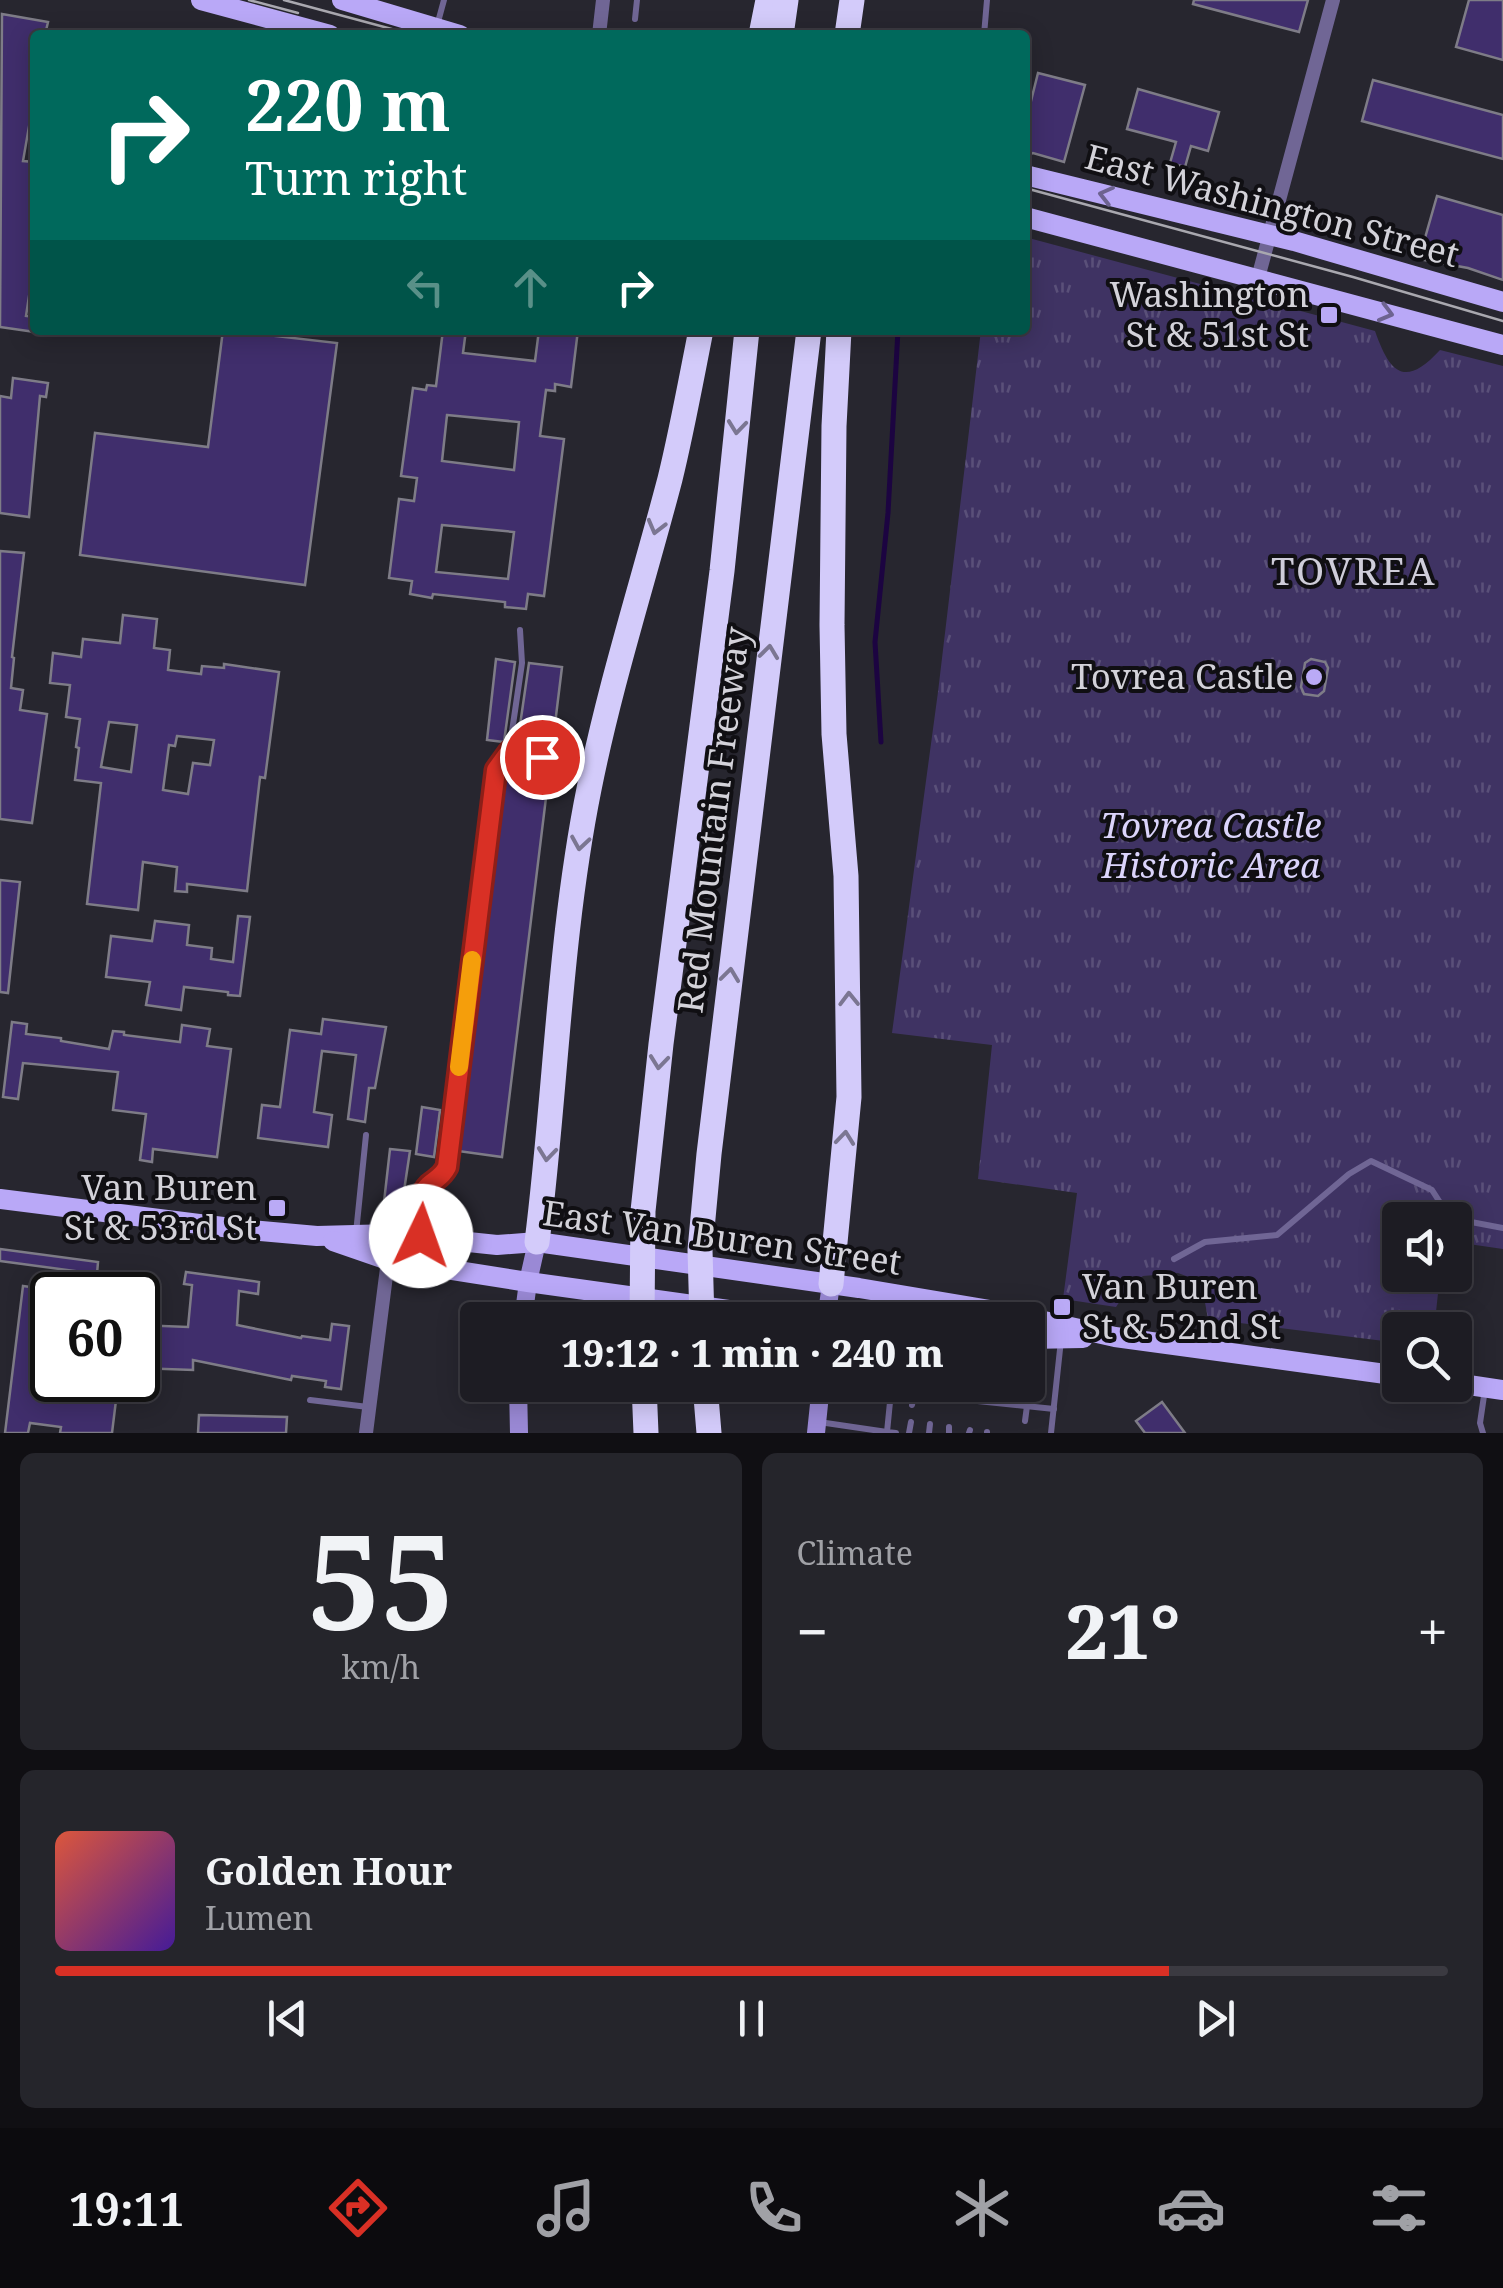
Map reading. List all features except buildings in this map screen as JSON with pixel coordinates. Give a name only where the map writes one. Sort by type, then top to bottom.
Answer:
[{"type":"highway","points":[[762,30],[768,0]]},
{"type":"highway","points":[[782,30],[786,0]]},
{"type":"highway","points":[[847,30],[852,0]]},
{"type":"highway","points":[[860,0],[861,30]]},
{"type":"highway","points":[[537,1242],[566,948],[586,804],[608,704],[670,476],[701,335]]},
{"type":"highway","name":"Red Mountain Freeway","points":[[642,1302],[643,1211],[660,1044],[722,571],[747,335]]},
{"type":"highway","name":"Red Mountain Freeway","points":[[701,1302],[703,1210],[808,335]]},
{"type":"highway","points":[[830,1284],[849,1097],[846,876],[834,734],[832,624],[839,335]]},
{"type":"highway","points":[[645,1402],[646,1433]]},
{"type":"highway","points":[[706,1402],[709,1433]]},
{"type":"main road","points":[[201,0],[312,30]]},
{"type":"main road","points":[[353,2],[443,30]]},
{"type":"main road","name":"East Washington Street","points":[[1030,176],[1351,257],[1503,302]]},
{"type":"main road","name":"East Washington Street","points":[[1030,217],[1503,345]]},
{"type":"main road","name":"East Van Buren Street","points":[[0,1199],[317,1236],[416,1236],[497,1245],[537,1242],[1008,1313],[1115,1337],[1382,1374]]},
{"type":"main road","name":"East Van Buren Street","points":[[317,1236],[388,1260],[671,1302]]},
{"type":"main road","points":[[525,1302],[537,1242]]},
{"type":"main road","points":[[828,1302],[830,1284]]},
{"type":"main road","name":"East Van Buren Street","points":[[1045,1338],[1115,1337]]},
{"type":"main road","points":[[518,1402],[519,1433]]},
{"type":"main road","points":[[816,1427],[818,1402]]},
{"type":"street","points":[[600,30],[603,0]]},
{"type":"street","points":[[1258,278],[1333,0]]},
{"type":"street","points":[[366,1433],[388,1260]]},
{"type":"lane","points":[[436,28],[444,0]]},
{"type":"lane","points":[[635,19],[637,0]]},
{"type":"lane","points":[[984,30],[987,0]]},
{"type":"lane","points":[[416,1236],[422,1195],[447,1167],[496,770],[509,752],[522,663],[520,630]]},
{"type":"lane","points":[[509,752],[542,757]]},
{"type":"lane","points":[[356,1235],[366,1135]]},
{"type":"lane","points":[[1174,1259],[1205,1242],[1277,1235],[1349,1174],[1371,1161],[1432,1190],[1450,1218],[1503,1228]]},
{"type":"lane","points":[[1051,1433],[1061,1338]]},
{"type":"lane","points":[[1483,1433],[1480,1423],[1494,1389]]},
{"type":"lane","points":[[310,1400],[369,1408]]},
{"type":"lane","points":[[887,1432],[890,1402]]},
{"type":"lane","points":[[932,1402],[932,1408]]},
{"type":"lane","points":[[951,1411],[952,1402]]},
{"type":"lane","points":[[971,1414],[972,1402]]},
{"type":"lane","points":[[989,1416],[990,1402],[1054,1409]]},
{"type":"lane","points":[[1005,1418],[1007,1404]]},
{"type":"lane","points":[[1026,1422],[1027,1406]]},
{"type":"lane","points":[[909,1433],[910,1422]]},
{"type":"lane","points":[[816,1427],[896,1433]]},
{"type":"green space","name":"Tovrea Castle Historic Area","points":[[1030,238],[1375,331],[1387,357],[1400,371],[1417,369],[1440,350],[1503,366],[1503,1249],[1472,1244],[1472,1202],[1382,1202],[1382,1292],[1438,1292],[1436,1312],[1382,1312],[1382,1341],[1208,1319],[1204,1297],[1186,1276],[1178,1273],[1143,1276],[1131,1284],[1116,1307],[1063,1299],[1077,1193],[978,1179],[992,1045],[892,1033],[980,335],[1030,335]]},
{"type":"waterway","points":[[881,742],[875,642],[888,513],[898,335]]},
{"type":"tram line","points":[[249,0],[298,13]]},
{"type":"tram line","points":[[284,0],[395,30]]},
{"type":"tram line","points":[[1030,189],[1503,321]]},
{"type":"slow traffic","points":[[459,1067],[472,960]]},
{"type":"place","name":"Washington St & 51st St","points":[[1329,315]]},
{"type":"place","name":"Tovrea Castle","points":[[1314,677]]},
{"type":"place","name":"Van Buren St & 53rd St","points":[[277,1208]]},
{"type":"place","name":"Van Buren St & 52nd St","points":[[1062,1307]]},
{"type":"district","name":"TOVREA","points":[[1354,572]]},
{"type":"route","points":[[421,1236],[416,1236],[422,1195],[447,1167],[496,770],[509,752],[542,757]]}]
